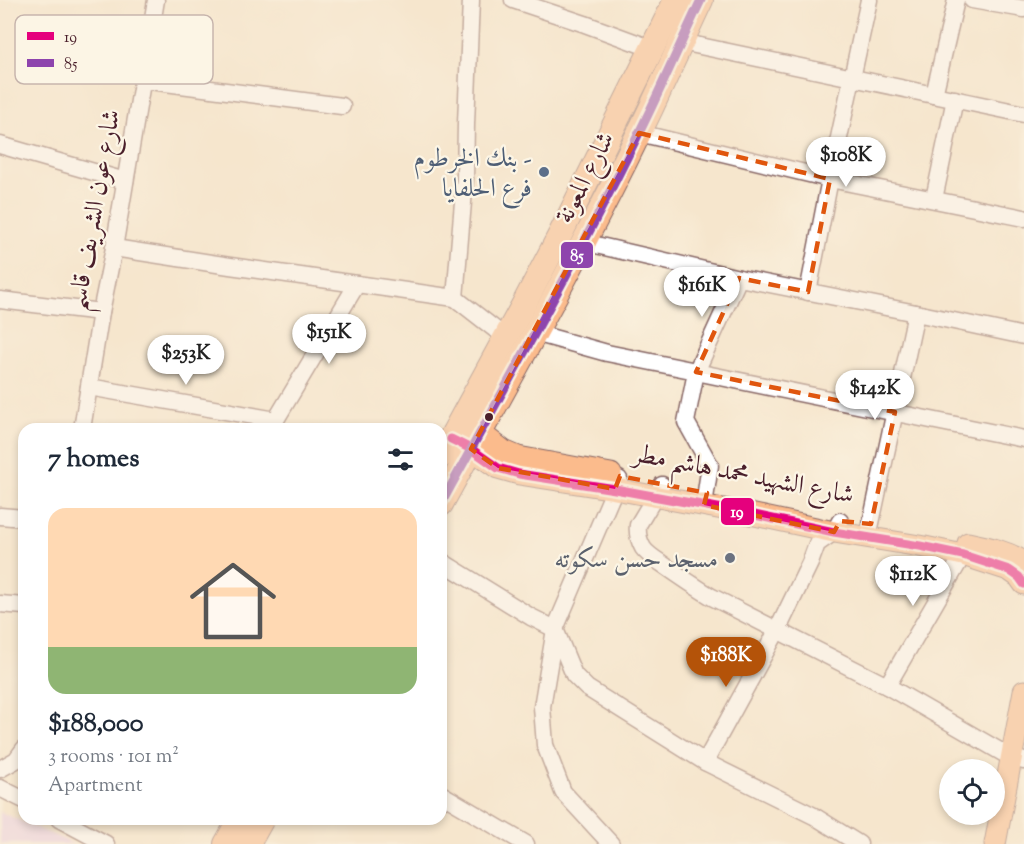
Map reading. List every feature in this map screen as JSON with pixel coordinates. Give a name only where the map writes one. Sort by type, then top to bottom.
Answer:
[{"type":"highway","name":"شارع المعونة","points":[[447,484],[461,439],[505,337],[560,235],[676,0]]},
{"type":"highway","name":"شارع المعونة","points":[[461,439],[535,333],[639,133],[701,0]]},
{"type":"highway","points":[[226,844],[237,825]]},
{"type":"highway","points":[[248,844],[259,825]]},
{"type":"main road","name":"شارع الشهيد محمد هاشم مطر","points":[[461,439],[498,468],[519,474],[617,482],[966,549],[998,549],[1024,562]]},
{"type":"main road","name":"شارع الشهيد محمد هاشم مطر","points":[[966,549],[1009,570],[1024,584]]},
{"type":"main road","points":[[1006,844],[1021,760],[1024,691]]},
{"type":"main road","points":[[994,844],[1021,760]]},
{"type":"street","name":"شارع عون الشريف قاسم","points":[[153,15],[156,0]]},
{"type":"street","points":[[455,298],[465,178],[465,124],[471,0]]},
{"type":"street","points":[[513,0],[653,50]]},
{"type":"street","points":[[808,292],[869,0]]},
{"type":"street","points":[[934,95],[956,0]]},
{"type":"street","points":[[972,0],[1024,9]]},
{"type":"street","points":[[681,42],[1024,114]]},
{"type":"street","name":"شارع عون الشريف قاسم","points":[[83,423],[100,312],[114,248],[141,84]]},
{"type":"street","points":[[173,84],[342,106]]},
{"type":"street","points":[[934,199],[955,99]]},
{"type":"street","points":[[639,133],[830,179],[1024,218]]},
{"type":"street","points":[[0,145],[124,181]]},
{"type":"street","points":[[582,242],[739,278],[1024,336]]},
{"type":"street","points":[[114,248],[455,298],[505,337]]},
{"type":"street","points":[[706,500],[710,465],[686,422],[696,372],[739,278]]},
{"type":"street","points":[[275,423],[357,284]]},
{"type":"street","points":[[0,300],[100,312]]},
{"type":"street","points":[[869,530],[916,313]]},
{"type":"street","points":[[535,333],[696,372],[1024,439]]},
{"type":"street","points":[[89,387],[269,423]]},
{"type":"street","points":[[611,844],[563,792],[544,745],[542,707],[555,629],[617,482]]},
{"type":"street","points":[[659,491],[638,525],[639,538],[644,548],[656,559],[687,582],[777,631],[887,686],[1021,760]]},
{"type":"street","points":[[0,516],[18,518]]},
{"type":"street","points":[[705,762],[777,631],[817,544],[837,526]]},
{"type":"street","points":[[887,686],[966,549]]},
{"type":"street","points":[[447,565],[531,617],[555,629],[574,675],[587,688],[705,762],[814,816],[860,844]]},
{"type":"street","points":[[0,604],[18,606]]},
{"type":"street","points":[[0,769],[18,757]]},
{"type":"street","points":[[0,788],[18,797]]},
{"type":"street","points":[[447,798],[526,844]]},
{"type":"street","points":[[70,825],[106,844]]},
{"type":"highlighted area","points":[[639,133],[830,179],[808,292],[739,278],[696,372],[895,412],[871,524],[840,521],[834,532],[704,505],[707,493],[620,476],[615,489],[498,468],[471,449]]},
{"type":"shaded area","points":[[0,812],[18,820],[18,825],[30,825],[74,844],[0,844]]},
{"type":"transit line","name":"85","points":[[447,493],[592,227],[701,0]]},
{"type":"transit line","name":"19","points":[[451,439],[471,449],[498,468],[519,474],[615,489],[963,555],[1009,570],[1024,584]]},
{"type":"place","name":"بنك الخرطوم - فرع الحلفايا","points":[[544,172]]},
{"type":"place","name":"مسجد حسن سكوته","points":[[730,558]]}]
